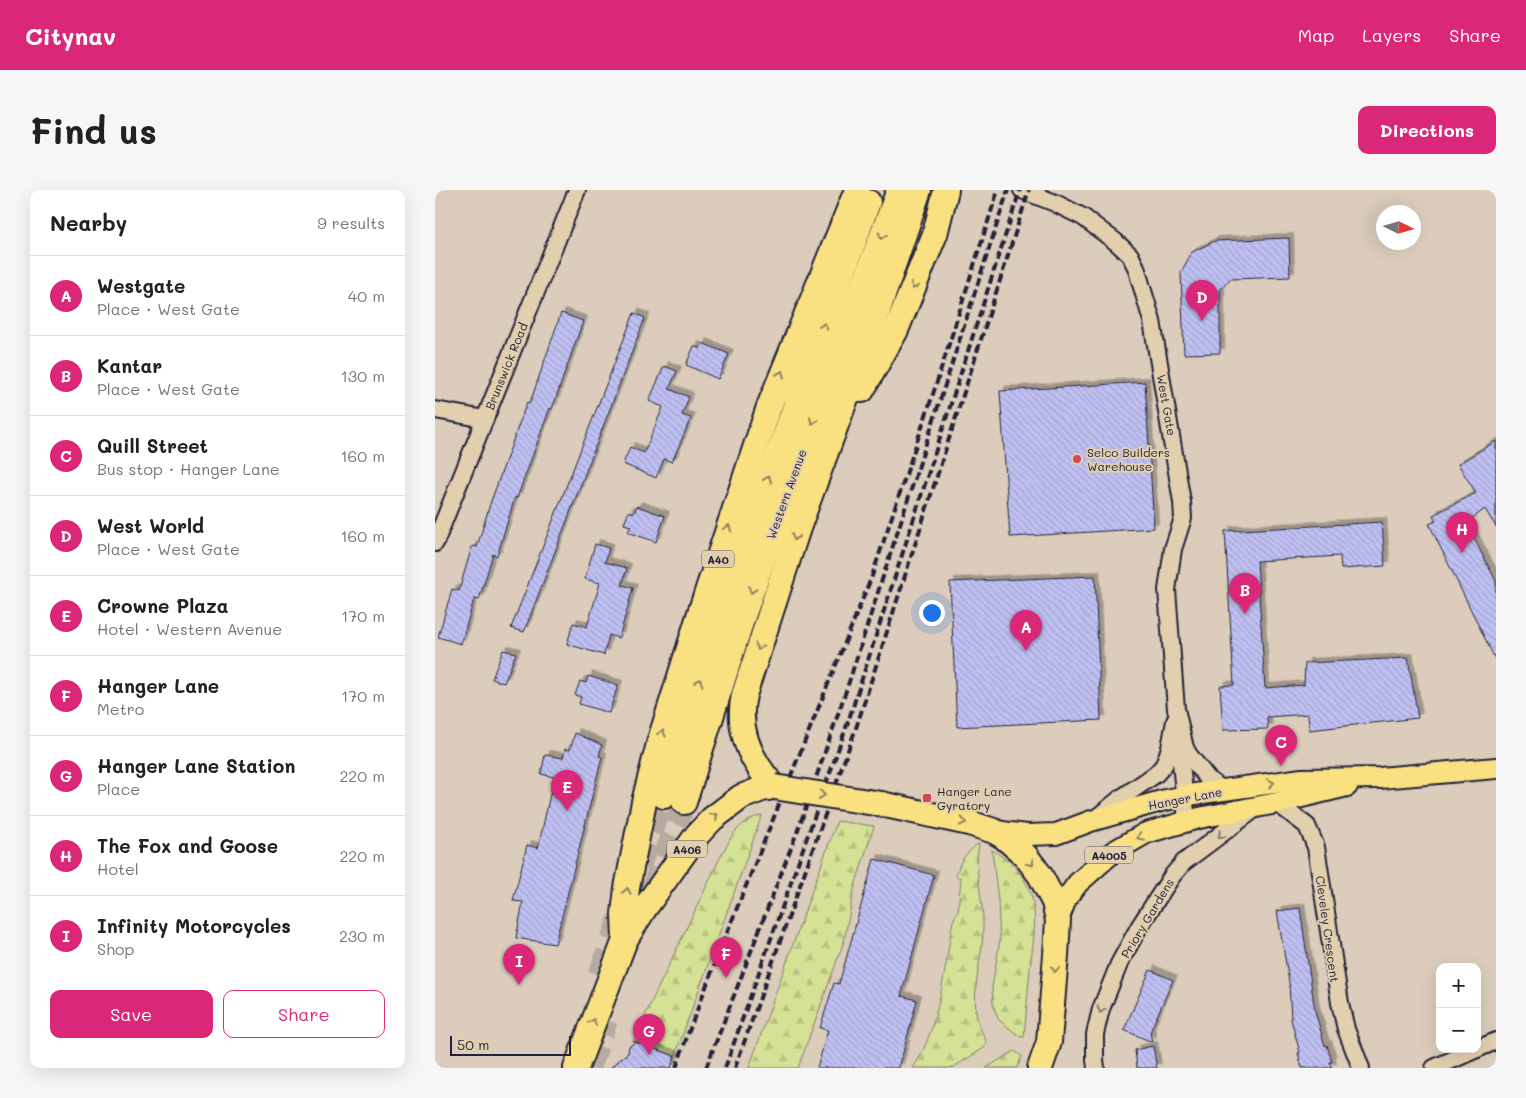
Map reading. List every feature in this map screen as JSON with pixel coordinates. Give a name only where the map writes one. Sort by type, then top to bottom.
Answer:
[{"type":"highway","name":"A40","points":[[625,940],[624,914],[627,888],[644,802],[663,731],[700,613],[769,407],[857,190]]},
{"type":"highway","name":"Western Avenue","points":[[873,190],[725,603],[674,799],[899,190]]},
{"type":"highway","points":[[774,787],[759,770],[747,747],[742,722],[743,701],[779,584],[875,322],[919,190]]},
{"type":"highway","points":[[825,458],[895,330],[935,234],[946,190]]},
{"type":"highway","name":"A406","points":[[576,1068],[625,940],[668,875],[712,818],[741,797],[757,790],[774,787],[881,804],[969,823],[994,831],[1025,855],[1040,875],[1055,907],[1058,920],[1049,1042],[1040,1068]]},
{"type":"highway","name":"A406","points":[[1049,1042],[1053,1068]]},
{"type":"main road","name":"Hanger Lane","points":[[994,831],[1027,835],[1056,834],[1161,801],[1302,778],[1380,778],[1496,768]]},
{"type":"main road","name":"Hanger Lane","points":[[1058,920],[1066,899],[1078,883],[1113,852],[1146,833],[1380,778]]},
{"type":"street","name":"West Gate","points":[[1022,190],[1055,203],[1083,217],[1102,230],[1130,255],[1142,280],[1152,321],[1183,502],[1183,518],[1173,549],[1167,590],[1176,710],[1185,748],[1195,764],[1223,790]]},
{"type":"street","name":"Brunswick Road","points":[[435,543],[573,191]]},
{"type":"street","points":[[435,410],[485,419]]},
{"type":"street","name":"West Gate","points":[[1091,822],[1121,798],[1152,778],[1160,770],[1170,748],[1176,710]]},
{"type":"street","name":"West Gate","points":[[1185,748],[1181,763],[1187,822]]},
{"type":"street","name":"Cleveley Crescent","points":[[1268,804],[1307,826],[1316,847],[1339,1003],[1346,1029],[1361,1068]]},
{"type":"street","name":"Priory Gardens","points":[[1096,1068],[1095,1034],[1101,1009],[1119,964],[1139,927],[1172,876],[1183,862],[1268,804]]},
{"type":"street","points":[[1481,1047],[1496,1041]]},
{"type":"street","points":[[1434,1068],[1468,1053]]},
{"type":"green space","points":[[762,815],[675,1056],[633,1041],[727,845],[740,827],[753,818]]},
{"type":"green space","points":[[837,821],[874,826],[854,889],[844,941],[798,1068],[749,1068]]},
{"type":"green space","points":[[979,843],[977,864],[983,927],[975,998],[978,1022],[987,1043],[984,1048],[952,1068],[913,1068],[929,1036],[940,998],[953,921],[958,911],[961,878],[956,876],[964,857]]},
{"type":"green space","points":[[992,850],[1008,861],[1020,874],[1027,885],[1033,905],[1034,936],[1024,1037],[1019,1036],[998,1019],[993,1004],[992,987],[1000,940],[998,900]]},
{"type":"green space","points":[[1014,1051],[1022,1056],[1017,1068],[986,1068]]},
{"type":"building","points":[[1289,238],[1290,277],[1230,279],[1220,290],[1220,353],[1184,354],[1181,272],[1192,252],[1215,241]]},
{"type":"building","points":[[561,313],[583,321],[552,409],[550,408],[517,498],[515,497],[497,556],[493,554],[479,600],[474,599],[461,644],[438,637],[452,589],[459,591],[472,546],[477,547],[490,504],[527,402],[530,403]]},
{"type":"building","points":[[634,313],[645,318],[524,632],[511,628]]},
{"type":"building","points":[[702,343],[729,354],[718,379],[686,365],[694,346],[700,349]]},
{"type":"building","points":[[664,366],[677,371],[669,389],[689,397],[682,415],[691,418],[672,462],[664,459],[656,478],[623,464],[630,447],[644,453],[663,407],[649,401]]},
{"type":"building","name":"Selco Builders Warehouse","points":[[1145,382],[1154,528],[1010,537],[1000,391]]},
{"type":"building","points":[[1496,441],[1496,527],[1485,509],[1466,523],[1496,581],[1496,661],[1429,524],[1436,521],[1433,515],[1476,493],[1458,464]]},
{"type":"building","points":[[637,506],[665,516],[656,542],[628,532],[631,526],[624,524],[629,511],[634,513]]},
{"type":"building","points":[[1382,522],[1385,566],[1341,569],[1340,556],[1257,561],[1265,688],[1304,685],[1305,663],[1408,658],[1418,718],[1309,730],[1308,714],[1267,717],[1268,729],[1223,730],[1220,686],[1234,685],[1225,531]]},
{"type":"building","points":[[595,544],[609,548],[605,562],[627,568],[622,585],[633,588],[619,638],[609,635],[604,655],[567,644],[573,623],[587,627],[600,583],[585,579]]},
{"type":"building","points":[[1095,576],[1101,720],[957,727],[950,582]]},
{"type":"building","points":[[503,650],[516,653],[504,683],[492,679]]},
{"type":"building","points":[[588,676],[618,685],[609,713],[579,704],[581,697],[575,695],[580,681],[586,683]]},
{"type":"building","points":[[575,733],[602,745],[599,756],[602,757],[555,944],[516,938],[523,902],[513,901],[527,845],[538,848],[554,777],[541,774],[545,755],[563,758],[565,749],[570,750]]},
{"type":"building","points":[[874,859],[934,875],[901,996],[917,1000],[899,1068],[817,1068],[828,1030],[820,1028],[834,983],[839,984]]},
{"type":"building","points":[[1300,908],[1315,1011],[1325,1046],[1327,1045],[1332,1068],[1302,1068],[1291,1019],[1289,982],[1277,911]]},
{"type":"building","points":[[1150,970],[1173,980],[1150,1032],[1152,1042],[1124,1030]]},
{"type":"building","points":[[636,1042],[675,1056],[671,1068],[610,1068],[628,1053],[629,1046]]},
{"type":"building","points":[[1153,1046],[1157,1068],[1137,1068],[1135,1050]]},
{"type":"tunnel","points":[[639,866],[664,796]]},
{"type":"tunnel","points":[[652,892],[684,802]]},
{"type":"tunnel","points":[[600,975],[624,907]]},
{"type":"tunnel","points":[[589,1068],[606,1020]]},
{"type":"railway","points":[[676,1068],[724,940],[872,576],[936,385],[998,190]]},
{"type":"railway","points":[[706,1068],[799,827],[847,688],[1008,190]]},
{"type":"railway","points":[[725,1068],[848,722],[1020,190]]},
{"type":"railway","points":[[735,1068],[857,725],[1029,190]]},
{"type":"place","name":"West World","points":[[1202,321]]},
{"type":"place","name":"Selco Builders Warehouse","points":[[1077,459]]},
{"type":"place","name":"The Fox and Goose","points":[[1462,553]]},
{"type":"place","name":"Kantar","points":[[1245,614]]},
{"type":"place","name":"Westgate","points":[[1026,651]]},
{"type":"place","name":"Quill Street","points":[[1281,766]]},
{"type":"place","name":"Hanger Lane Gyratory","points":[[927,798]]},
{"type":"place","name":"Crowne Plaza","points":[[567,811]]},
{"type":"place","name":"Hanger Lane","points":[[726,978]]},
{"type":"place","name":"Infinity Motorcycles","points":[[519,985]]},
{"type":"place","name":"Hanger Lane Station","points":[[649,1055]]}]
